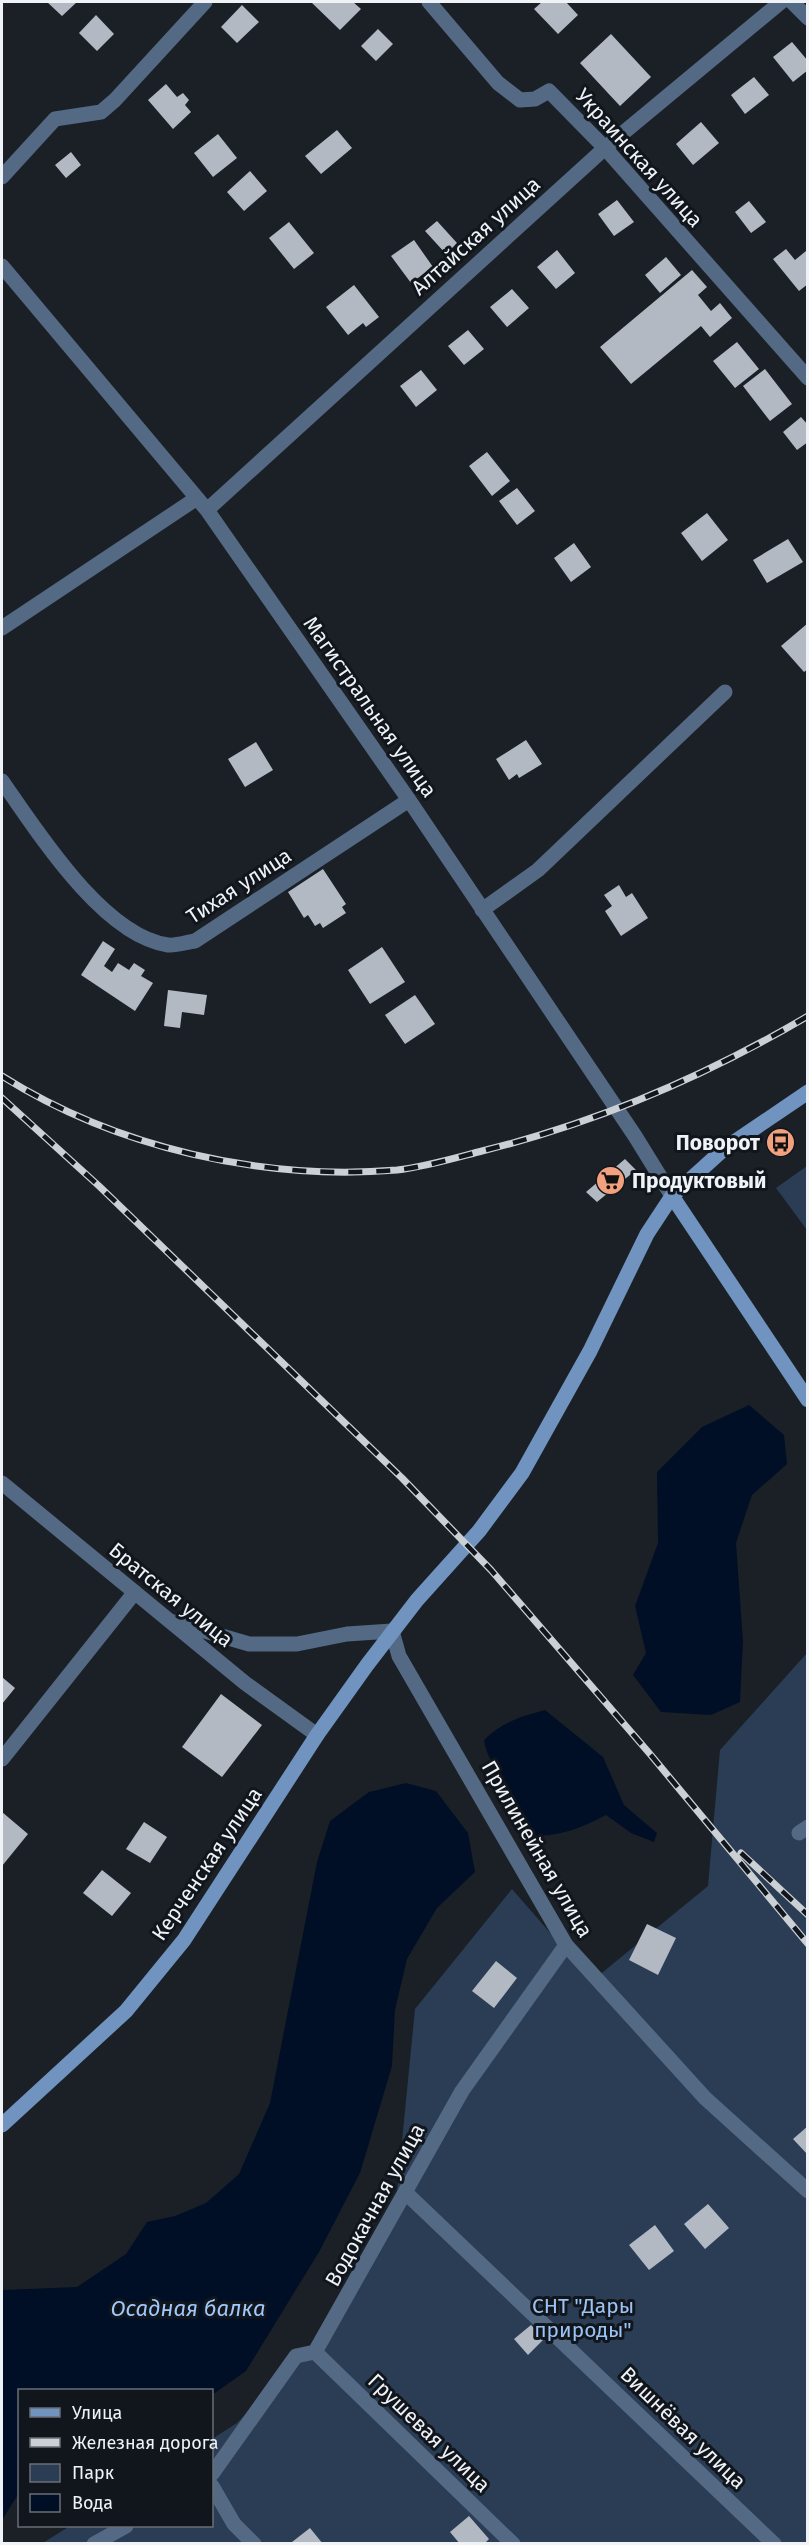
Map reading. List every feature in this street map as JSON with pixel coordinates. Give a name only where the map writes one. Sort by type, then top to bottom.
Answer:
[{"type":"street","points":[[2,177],[55,119],[101,112],[205,2]]},
{"type":"street","name":"Украинская улица","points":[[429,2],[498,83],[520,100],[535,99],[549,91],[605,148],[807,378]]},
{"type":"street","name":"Алтайская улица","points":[[2,628],[202,504],[605,148],[781,2]]},
{"type":"street","points":[[792,2],[807,18]]},
{"type":"street","name":"Магистральная улица","points":[[2,266],[202,504],[409,800],[635,1136],[672,1196]]},
{"type":"street","points":[[482,909],[538,870],[725,692]]},
{"type":"street","name":"Тихая улица","points":[[2,781],[84,892],[118,922],[168,945],[195,941],[409,800]]},
{"type":"street","name":"Керченская улица","points":[[2,2125],[126,2011],[184,1940],[317,1735],[392,1631],[479,1531],[522,1473],[590,1352],[647,1234],[672,1196],[724,1149],[807,1092]]},
{"type":"street","points":[[672,1196],[807,1400]]},
{"type":"street","name":"Братская улица","points":[[2,1483],[174,1622],[245,1683],[317,1735]]},
{"type":"street","points":[[2,1759],[135,1592]]},
{"type":"street","points":[[174,1622],[249,1644],[297,1644],[347,1634],[392,1631]]},
{"type":"street","name":"Прилинейная улица","points":[[392,1631],[399,1656],[566,1945],[705,2098],[807,2191]]},
{"type":"street","name":"Водокачная улица","points":[[315,2352],[407,2194],[462,2091],[566,1945]]},
{"type":"street","name":"Вишнёвая улица","points":[[407,2194],[774,2544]]},
{"type":"street","points":[[213,2473],[296,2356],[315,2352]]},
{"type":"street","name":"Грушевая улица","points":[[315,2352],[513,2544]]},
{"type":"street","points":[[213,2488],[234,2524],[254,2544]]},
{"type":"street","points":[[94,2544],[124,2527]]},
{"type":"green space","points":[[807,1166],[807,1230],[776,1188]]},
{"type":"green space","name":"СНТ \"Дары природы\"","points":[[807,1653],[807,2543],[41,2544],[68,2527],[213,2527],[213,2438],[237,2423],[310,2346],[397,2192],[415,2009],[512,1889],[592,1981],[708,1886],[720,1750]]},
{"type":"water","points":[[749,1405],[784,1435],[787,1464],[752,1495],[736,1543],[743,1641],[740,1702],[711,1715],[661,1712],[633,1675],[646,1653],[635,1606],[658,1543],[657,1472],[702,1427]]},
{"type":"water","points":[[545,1710],[603,1757],[624,1805],[657,1833],[654,1842],[631,1833],[606,1815],[563,1833],[534,1836],[529,1831],[510,1790],[491,1760],[484,1740],[505,1724]]},
{"type":"water","name":"Осадная балка","points":[[406,1783],[436,1791],[468,1833],[475,1872],[437,1908],[407,1959],[395,2010],[392,2066],[360,2173],[319,2252],[246,2371],[213,2394],[213,2389],[18,2389],[18,2495],[2,2520],[2,2290],[77,2287],[126,2254],[147,2222],[175,2216],[206,2203],[239,2174],[270,2103],[317,1862],[330,1821],[369,1792]]},
{"type":"building","points":[[47,2],[77,2],[62,16]]},
{"type":"building","points":[[313,2],[353,2],[361,9],[340,30]]},
{"type":"building","points":[[542,2],[566,2],[578,15],[558,34],[534,9]]},
{"type":"building","points":[[242,5],[259,22],[237,43],[221,27]]},
{"type":"building","points":[[96,15],[114,34],[97,51],[79,33]]},
{"type":"building","points":[[378,29],[393,44],[376,61],[361,46]]},
{"type":"building","points":[[611,34],[651,77],[620,106],[580,63]]},
{"type":"building","points":[[792,42],[808,61],[808,70],[793,82],[773,57]]},
{"type":"building","points":[[754,77],[769,95],[745,114],[731,95]]},
{"type":"building","points":[[166,84],[177,97],[183,93],[189,100],[185,105],[191,112],[173,129],[148,100]]},
{"type":"building","points":[[701,122],[719,143],[693,165],[676,144]]},
{"type":"building","points":[[337,130],[352,148],[321,174],[305,156]]},
{"type":"building","points":[[218,134],[237,158],[213,177],[194,153]]},
{"type":"building","points":[[71,152],[81,165],[66,178],[55,165]]},
{"type":"building","points":[[250,171],[267,191],[244,211],[227,192]]},
{"type":"building","points":[[617,200],[634,222],[614,236],[598,214]]},
{"type":"building","points":[[749,201],[766,222],[751,233],[735,212]]},
{"type":"building","points":[[437,221],[457,243],[446,254],[425,231]]},
{"type":"building","points":[[289,222],[314,253],[294,269],[269,238]]},
{"type":"building","points":[[414,240],[433,267],[411,283],[391,256]]},
{"type":"building","points":[[786,249],[795,260],[806,251],[808,253],[808,284],[799,291],[773,259]]},
{"type":"building","points":[[557,250],[575,273],[556,289],[537,267]]},
{"type":"building","points":[[666,257],[681,275],[660,293],[645,275]]},
{"type":"building","points":[[692,270],[707,287],[698,295],[711,311],[720,303],[732,318],[710,337],[701,326],[631,384],[600,347]]},
{"type":"building","points":[[354,285],[379,317],[366,327],[363,323],[348,335],[326,307]]},
{"type":"building","points":[[512,289],[529,308],[507,327],[490,307]]},
{"type":"building","points":[[468,330],[484,349],[464,365],[448,346]]},
{"type":"building","points":[[737,342],[759,369],[735,388],[713,361]]},
{"type":"building","points":[[765,369],[792,404],[770,421],[743,386]]},
{"type":"building","points":[[421,370],[437,390],[416,407],[400,386]]},
{"type":"building","points":[[801,417],[808,425],[808,442],[797,450],[783,432]]},
{"type":"building","points":[[487,452],[510,481],[492,496],[469,466]]},
{"type":"building","points":[[517,488],[535,511],[517,525],[499,501]]},
{"type":"building","points":[[707,513],[728,540],[702,561],[681,533]]},
{"type":"building","points":[[788,539],[803,562],[767,583],[753,560]]},
{"type":"building","points":[[574,543],[591,567],[571,582],[554,558]]},
{"type":"building","points":[[808,623],[808,669],[804,672],[781,646]]},
{"type":"building","points":[[526,740],[542,764],[519,778],[517,774],[509,780],[496,759]]},
{"type":"building","points":[[256,742],[273,770],[245,787],[228,759]]},
{"type":"building","points":[[323,869],[346,904],[342,907],[346,913],[323,928],[320,923],[315,926],[308,915],[304,918],[288,892]]},
{"type":"building","points":[[619,885],[626,897],[632,893],[648,918],[621,936],[605,911],[612,906],[604,895]]},
{"type":"building","points":[[103,941],[115,949],[104,966],[112,972],[118,963],[129,970],[134,963],[145,970],[141,976],[153,983],[135,1011],[81,975]]},
{"type":"building","points":[[382,947],[405,982],[370,1004],[348,970]]},
{"type":"building","points":[[168,990],[207,995],[204,1015],[182,1012],[180,1028],[164,1026]]},
{"type":"building","points":[[415,995],[435,1024],[405,1044],[385,1015]]},
{"type":"building","name":"Продуктовый","points":[[625,1159],[636,1170],[597,1202],[586,1192]]},
{"type":"building","points":[[2,1677],[15,1688],[2,1704]]},
{"type":"building","points":[[221,1694],[262,1725],[222,1777],[182,1747]]},
{"type":"building","points":[[2,1812],[28,1834],[2,1866]]},
{"type":"building","points":[[144,1822],[167,1837],[150,1863],[126,1849]]},
{"type":"building","points":[[102,1870],[131,1893],[112,1916],[83,1893]]},
{"type":"building","points":[[647,1924],[676,1938],[658,1975],[629,1960]]},
{"type":"building","points":[[496,1961],[517,1978],[494,2008],[472,1991]]},
{"type":"building","points":[[808,2126],[808,2155],[793,2139]]},
{"type":"building","points":[[708,2204],[729,2228],[705,2249],[684,2224]]},
{"type":"building","points":[[655,2225],[674,2251],[649,2270],[629,2245]]},
{"type":"building","points":[[531,2325],[544,2339],[528,2355],[514,2339]]},
{"type":"building","points":[[469,2516],[489,2539],[484,2544],[460,2544],[450,2532]]},
{"type":"building","points":[[310,2528],[323,2544],[293,2544],[292,2542]]},
{"type":"railway","points":[[2,1076],[46,1101],[93,1123],[192,1154],[243,1164],[294,1170],[346,1172],[397,1170],[440,1162],[525,1140],[608,1112],[690,1078],[808,1016]]},
{"type":"railway","points":[[2,1098],[99,1186],[402,1478],[491,1570],[650,1754],[808,1944]]},
{"type":"railway","points":[[741,1853],[808,1915]]},
{"type":"place","name":"Поворот","points":[[781,1143]]},
{"type":"place","name":"Продуктовый","points":[[611,1181]]}]
